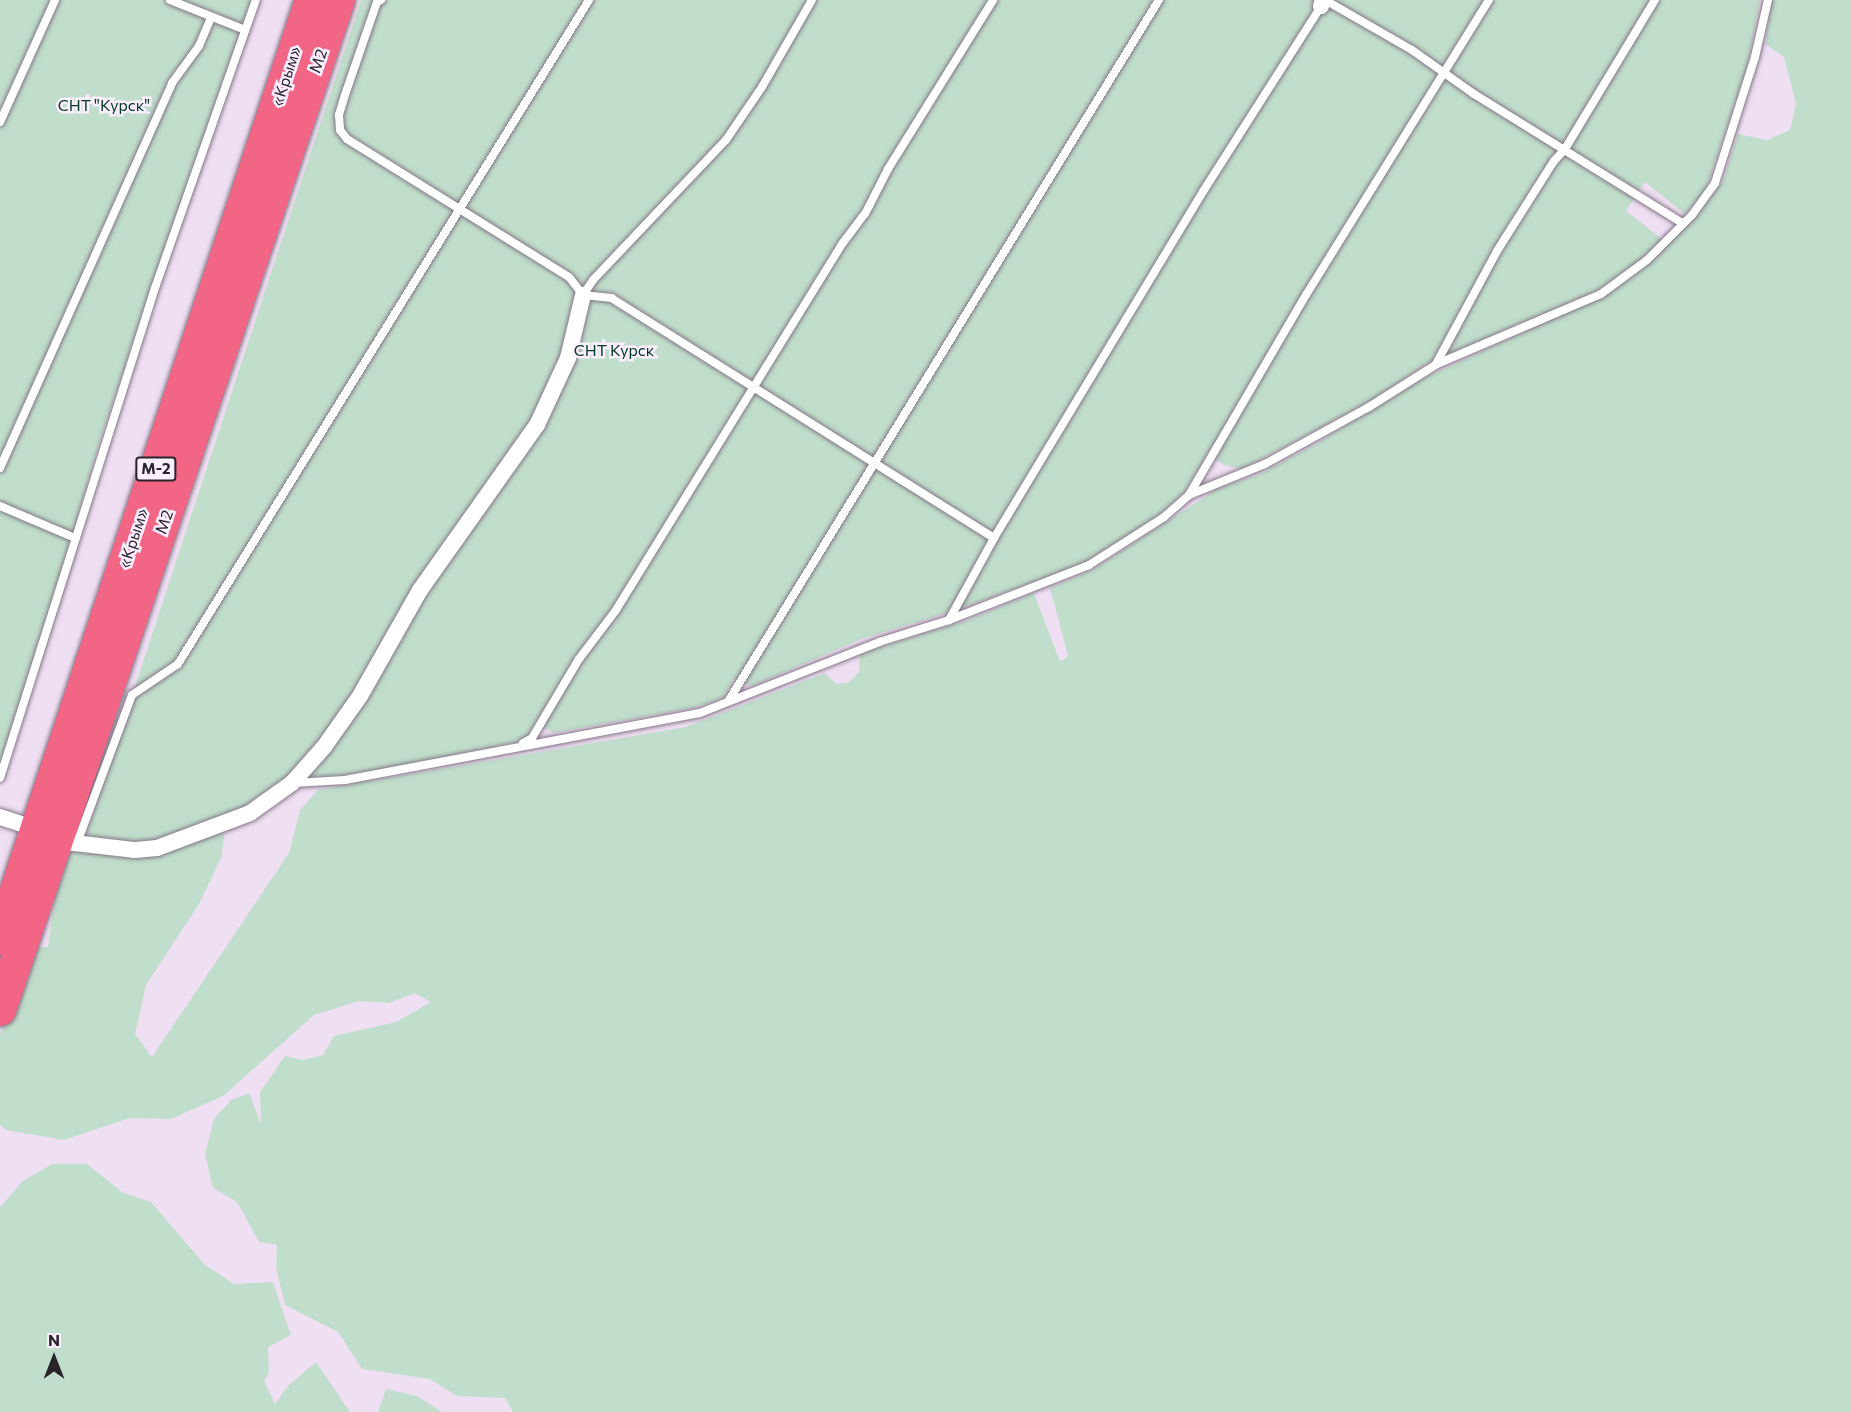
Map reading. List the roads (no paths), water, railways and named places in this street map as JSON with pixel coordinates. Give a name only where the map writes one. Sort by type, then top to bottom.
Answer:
[{"type":"highway","name":"«Крым»","points":[[0,939],[57,838],[311,0]]},
{"type":"highway","name":"М2","points":[[0,1010],[339,0]]},
{"type":"street","points":[[0,817],[57,838],[135,850],[157,848],[250,813],[292,783],[324,747],[360,696],[420,590],[537,425],[568,358],[584,295]]},
{"type":"lane","points":[[0,122],[55,0]]},
{"type":"lane","points":[[170,0],[245,30]]},
{"type":"lane","points":[[0,778],[154,288],[256,0]]},
{"type":"lane","points":[[381,0],[377,2],[339,115],[340,130],[347,139],[569,277],[584,295],[612,298],[653,326],[711,356],[755,390],[994,538]]},
{"type":"lane","points":[[57,838],[132,695],[178,664],[458,207],[589,0]]},
{"type":"lane","points":[[584,295],[726,140],[762,87],[812,0]]},
{"type":"lane","points":[[514,748],[532,738],[551,711],[579,659],[616,610],[755,390],[993,0]]},
{"type":"lane","points":[[729,700],[1159,0]]},
{"type":"lane","points":[[292,783],[337,782],[700,713],[879,642],[949,620],[1089,565],[1164,518],[1189,495],[1306,295],[1489,0]]},
{"type":"lane","points":[[1435,365],[1497,251],[1565,149],[1655,0]]},
{"type":"lane","points":[[1189,495],[1265,464],[1370,407],[1435,365],[1601,294],[1647,260],[1715,183],[1755,57],[1768,0]]},
{"type":"lane","points":[[949,620],[994,538],[1204,190],[1323,2],[1412,50],[1444,75],[1682,223]]},
{"type":"lane","points":[[0,468],[172,83],[199,46],[211,18]]},
{"type":"lane","points":[[0,507],[75,538]]},
{"type":"park label","name":"СНТ \"Курск\"","points":[[104,105]]},
{"type":"park label","name":"СНТ Курск","points":[[614,350]]}]
